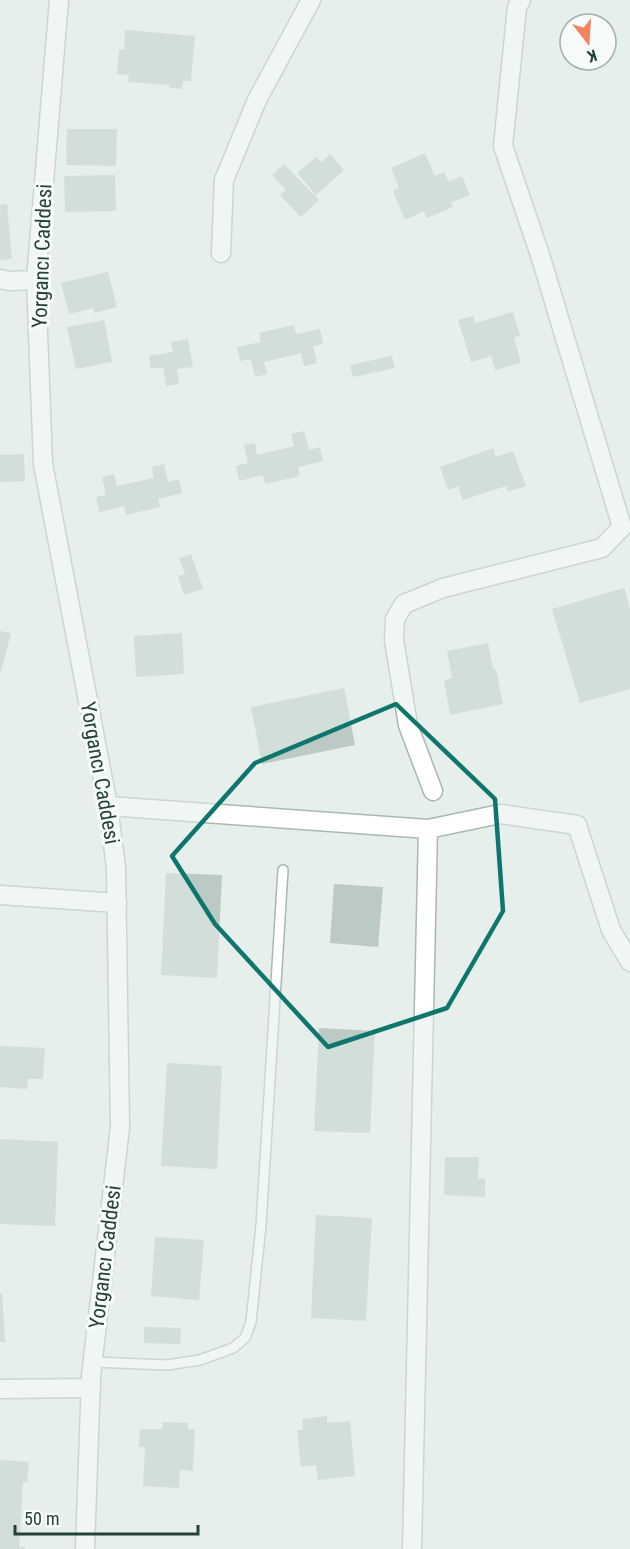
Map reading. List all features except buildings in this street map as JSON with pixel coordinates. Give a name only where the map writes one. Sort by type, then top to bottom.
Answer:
[{"type":"street","name":"Yorgancı Caddesi","points":[[60,0],[36,280],[43,464],[108,806],[117,868],[120,1126],[93,1362],[85,1549]]},
{"type":"street","points":[[220,253],[224,180],[257,99],[311,0]]},
{"type":"street","points":[[433,791],[408,725],[394,640],[395,619],[405,604],[443,588],[602,548],[626,525],[503,146],[517,7],[521,0]]},
{"type":"street","points":[[0,279],[36,280]]},
{"type":"street","points":[[108,806],[428,829],[500,814],[577,825],[611,930],[630,962]]},
{"type":"street","points":[[412,1549],[428,829]]},
{"type":"street","points":[[0,895],[117,903]]},
{"type":"street","points":[[0,1389],[91,1388]]},
{"type":"lane","points":[[93,1362],[167,1365],[200,1360],[233,1348],[245,1338],[251,1322],[261,1226],[283,870]]},
{"type":"highlighted area","points":[[396,704],[495,799],[503,911],[447,1008],[328,1047],[215,924],[172,856],[255,763]]}]
